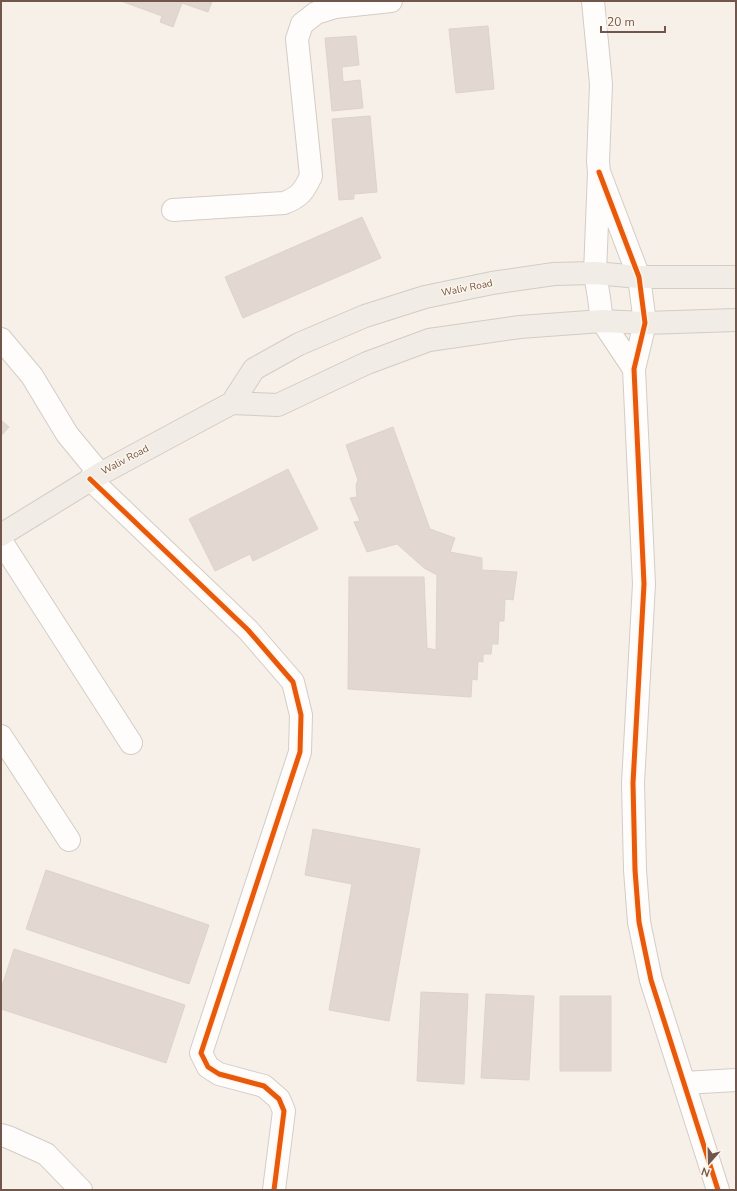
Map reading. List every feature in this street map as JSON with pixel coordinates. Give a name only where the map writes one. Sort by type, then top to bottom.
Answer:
[{"type":"main road","name":"Waliv Road","points":[[1,534],[95,476],[232,403],[254,369],[299,344],[365,316],[425,297],[492,283],[554,274],[595,273],[639,277],[736,277]]},
{"type":"main road","points":[[232,403],[278,405],[367,363],[429,340],[520,327],[602,321],[646,323],[736,320]]},
{"type":"street","points":[[173,210],[284,203],[294,199],[304,190],[311,176],[296,39],[302,24],[311,7],[335,7],[391,1]]},
{"type":"street","points":[[593,1],[601,84],[595,273],[602,321],[634,369]]},
{"type":"street","points":[[599,172],[639,277],[646,323],[634,369],[644,584],[633,783],[635,870],[639,922],[651,980],[718,1190]]},
{"type":"street","points":[[1,340],[32,376],[67,434],[95,476],[248,630],[293,682],[301,715],[300,752],[200,1053],[208,1067],[219,1074],[264,1086],[279,1099],[284,1111],[274,1190]]},
{"type":"street","points":[[1,541],[131,743]]},
{"type":"street","points":[[1,736],[69,840]]},
{"type":"street","points":[[684,1082],[736,1080]]},
{"type":"street","points":[[1,1117],[5,1136],[46,1154],[81,1190]]},
{"type":"building","points":[[121,1],[212,1],[208,12],[182,3],[173,27],[160,22],[162,16]]},
{"type":"building","points":[[488,26],[494,89],[456,93],[449,29]]},
{"type":"building","points":[[356,36],[359,65],[342,67],[343,82],[360,80],[363,108],[332,111],[325,38]]},
{"type":"building","points":[[370,116],[377,192],[354,194],[354,199],[339,200],[332,119]]},
{"type":"building","points":[[362,217],[381,258],[243,318],[225,277]]},
{"type":"building","points":[[1,420],[9,427],[1,436]]},
{"type":"building","points":[[393,427],[430,529],[455,538],[450,552],[482,558],[482,570],[517,572],[513,600],[505,599],[504,621],[499,621],[498,644],[492,644],[491,654],[483,654],[483,662],[478,661],[477,680],[472,679],[471,697],[348,689],[349,577],[424,577],[427,648],[436,650],[437,575],[424,568],[397,544],[367,552],[354,522],[360,521],[350,498],[357,497],[356,485],[358,480],[346,445]]},
{"type":"building","points":[[288,469],[318,529],[253,561],[250,554],[215,571],[189,519]]},
{"type":"building","points":[[313,829],[420,849],[389,1021],[329,1010],[352,884],[305,875]]},
{"type":"building","points":[[46,870],[209,925],[189,984],[26,929]]},
{"type":"building","points":[[14,949],[185,1005],[166,1063],[1,1009],[1,989]]},
{"type":"building","points":[[421,992],[468,994],[464,1084],[417,1081]]},
{"type":"building","points":[[486,994],[534,996],[529,1080],[481,1078]]},
{"type":"building","points":[[560,996],[611,996],[611,1071],[560,1071]]},
{"type":"cycle path","points":[[599,172],[639,277],[645,323],[634,369],[644,584],[633,783],[635,870],[639,922],[651,980],[718,1190]]},
{"type":"cycle path","points":[[90,479],[248,630],[293,682],[301,715],[300,752],[201,1053],[208,1067],[219,1074],[264,1086],[279,1099],[284,1111],[274,1190]]}]
